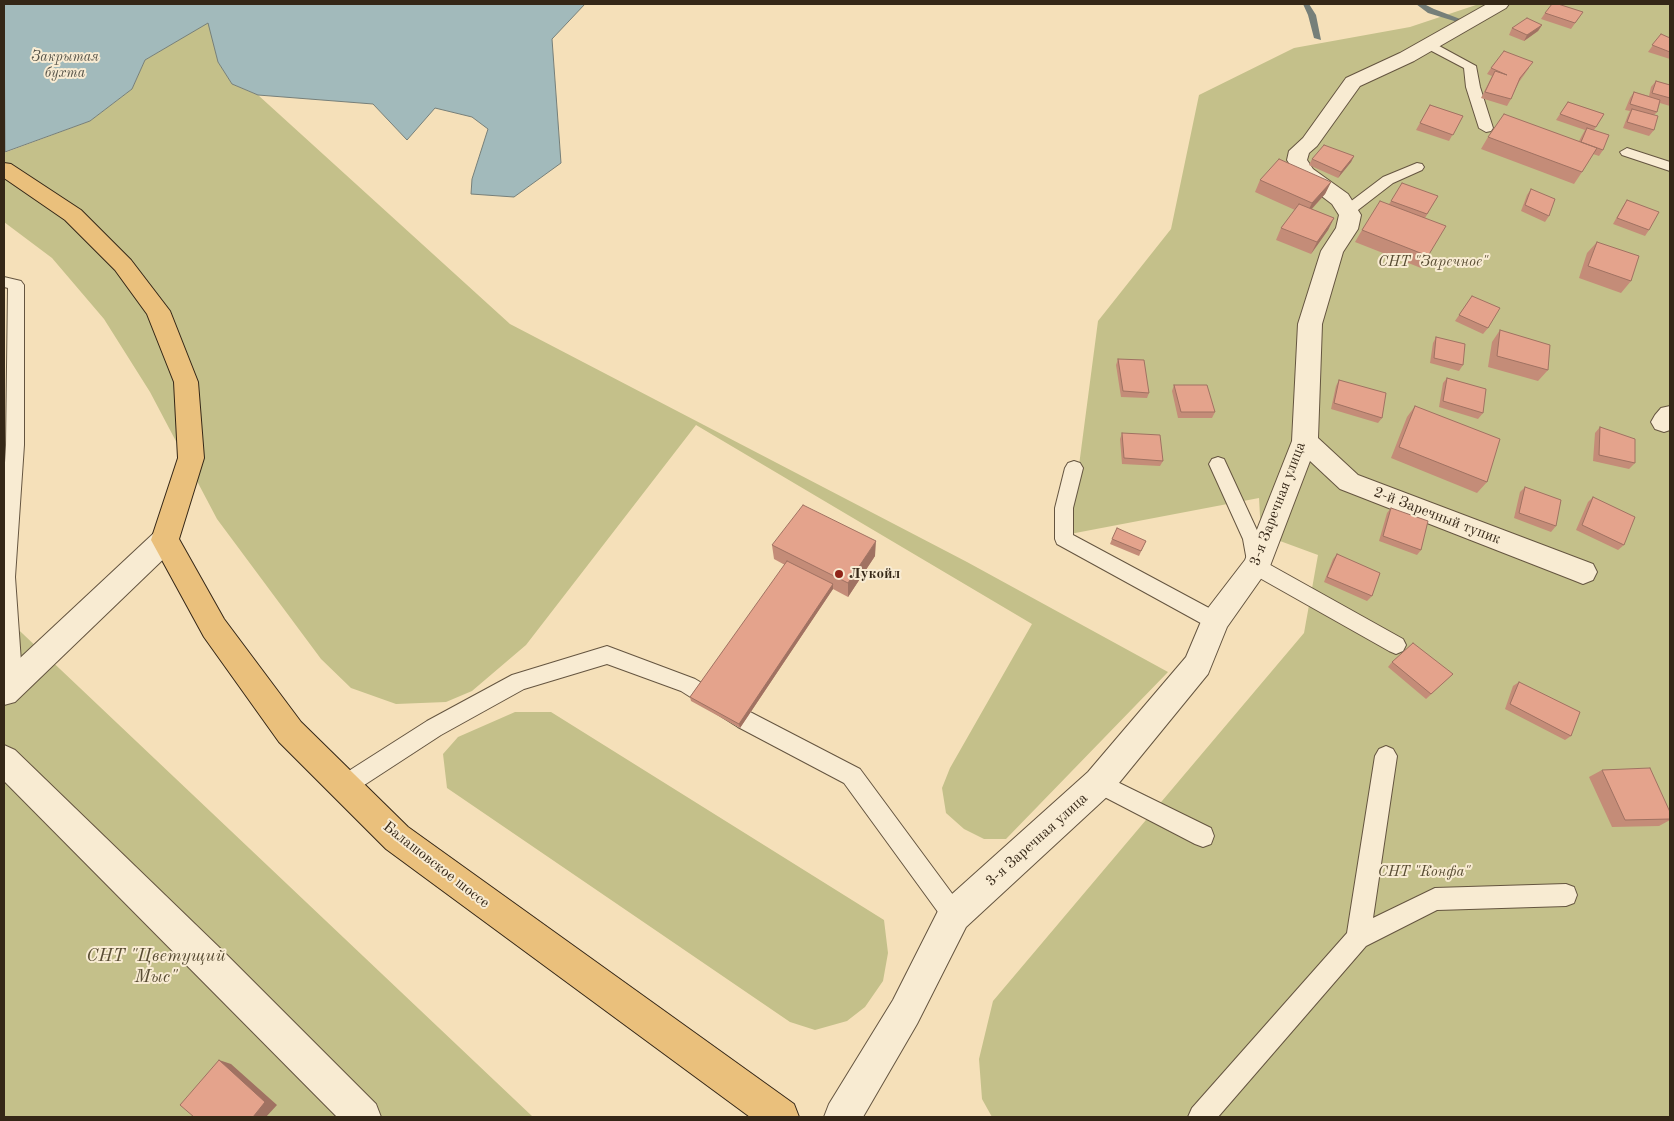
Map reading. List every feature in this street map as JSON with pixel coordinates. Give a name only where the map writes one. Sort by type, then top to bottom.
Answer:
[{"type":"main road","points":[[4,169],[73,215],[123,265],[158,311],[186,382],[191,458],[165,540]]},
{"type":"main road","name":"Балашовское шоссе","points":[[165,540],[214,628],[290,732],[397,838],[781,1117]]},
{"type":"street","points":[[1350,215],[1340,199],[1305,173],[1297,160],[1299,151],[1310,142],[1353,82],[1430,44],[1500,4]]},
{"type":"street","name":"3-я Заречная улица","points":[[842,1117],[905,1012],[954,915],[1099,783],[1198,665],[1215,621],[1256,566],[1305,441],[1310,324],[1332,251],[1347,229],[1350,215]]},
{"type":"street","name":"2-й Заречный тупик","points":[[1305,441],[1349,482],[1583,572]]},
{"type":"street","points":[[4,692],[165,540]]},
{"type":"street","points":[[4,760],[213,965],[363,1117]]},
{"type":"lane","points":[[1430,44],[1470,66],[1473,87],[1486,128]]},
{"type":"lane","points":[[1627,152],[1670,167]]},
{"type":"lane","points":[[1350,215],[1351,208],[1388,180],[1417,167]]},
{"type":"lane","points":[[4,282],[16,285],[15,445],[6,577],[11,662],[4,672]]},
{"type":"lane","points":[[1218,464],[1252,540],[1256,566],[1396,645]]},
{"type":"lane","points":[[1074,468],[1064,508],[1064,539],[1215,621]]},
{"type":"lane","points":[[344,786],[434,728],[518,681],[607,654],[688,685],[745,720],[852,776],[954,915]]},
{"type":"lane","points":[[1358,938],[1386,756]]},
{"type":"lane","points":[[1099,783],[1203,836]]},
{"type":"lane","points":[[1201,1117],[1358,938],[1435,899],[1566,895]]},
{"type":"green space","points":[[1479,4],[1670,4],[1670,1117],[992,1117],[982,1099],[979,1059],[993,1001],[1304,633],[1318,555],[1261,534],[1259,498],[1070,534],[1098,321],[1171,229],[1199,95],[1294,48],[1410,27]]},
{"type":"green space","points":[[209,22],[218,62],[232,84],[258,95],[510,324],[967,562],[1168,672],[1006,839],[984,839],[964,829],[946,813],[942,788],[950,768],[1032,624],[696,425],[526,645],[472,691],[446,702],[396,704],[351,688],[321,659],[217,519],[150,392],[104,319],[52,258],[4,222],[4,153],[90,121],[132,89],[145,60]]},
{"type":"green space","name":"СНТ \"Цветущий Мыс\"","points":[[4,616],[533,1117],[4,1117]]},
{"type":"green space","points":[[515,712],[551,712],[884,920],[888,953],[883,981],[865,1007],[847,1021],[815,1030],[790,1022],[447,788],[443,754],[458,737]]},
{"type":"water","name":"Закрытая бухта","points":[[4,4],[585,4],[552,39],[561,163],[514,197],[471,194],[472,179],[488,129],[472,117],[435,108],[407,140],[373,104],[258,95],[232,84],[218,62],[208,23],[145,60],[132,89],[90,121],[5,152]]},
{"type":"building","points":[[1552,4],[1583,12],[1575,23],[1545,13]]},
{"type":"building","points":[[1527,18],[1542,25],[1527,35],[1512,28]]},
{"type":"building","points":[[1661,34],[1670,38],[1670,52],[1652,45]]},
{"type":"building","points":[[1504,51],[1533,62],[1520,78],[1511,99],[1485,92],[1495,71],[1507,75],[1491,68]]},
{"type":"building","points":[[1656,81],[1670,85],[1670,98],[1652,93]]},
{"type":"building","points":[[1634,92],[1660,100],[1657,112],[1630,104]]},
{"type":"building","points":[[1568,102],[1604,114],[1596,127],[1560,114]]},
{"type":"building","points":[[1430,105],[1463,116],[1453,135],[1420,123]]},
{"type":"building","points":[[1632,109],[1658,116],[1654,130],[1627,122]]},
{"type":"building","points":[[1504,114],[1597,148],[1582,172],[1488,137]]},
{"type":"building","points":[[1587,128],[1609,135],[1603,150],[1581,142]]},
{"type":"building","points":[[1324,145],[1354,156],[1341,172],[1312,159]]},
{"type":"building","points":[[1279,159],[1331,182],[1312,203],[1260,180]]},
{"type":"building","points":[[1402,183],[1438,196],[1427,214],[1391,201]]},
{"type":"building","points":[[1531,189],[1555,199],[1549,216],[1525,205]]},
{"type":"building","points":[[1627,200],[1659,212],[1649,230],[1617,218]]},
{"type":"building","points":[[1380,201],[1446,226],[1428,256],[1362,230]]},
{"type":"building","points":[[1299,204],[1334,218],[1317,242],[1281,228]]},
{"type":"building","points":[[1597,242],[1639,256],[1631,281],[1588,266]]},
{"type":"building","points":[[1472,296],[1500,308],[1488,328],[1459,315]]},
{"type":"building","points":[[1500,330],[1550,345],[1548,370],[1497,356]]},
{"type":"building","points":[[1436,337],[1465,344],[1463,365],[1434,358]]},
{"type":"building","points":[[1118,359],[1144,360],[1149,393],[1123,391]]},
{"type":"building","points":[[1447,378],[1486,389],[1483,413],[1443,401]]},
{"type":"building","points":[[1339,380],[1386,393],[1382,418],[1334,403]]},
{"type":"building","points":[[1174,385],[1207,385],[1215,412],[1181,412]]},
{"type":"building","points":[[1415,406],[1500,439],[1487,482],[1399,447]]},
{"type":"building","points":[[1600,427],[1635,439],[1635,463],[1599,455]]},
{"type":"building","points":[[1122,433],[1160,435],[1163,461],[1124,458]]},
{"type":"building","points":[[1525,487],[1561,500],[1556,526],[1519,513]]},
{"type":"building","points":[[1593,497],[1635,517],[1624,545],[1582,525]]},
{"type":"building","points":[[803,505],[876,541],[848,583],[772,545]]},
{"type":"building","points":[[1391,508],[1428,521],[1421,550],[1383,536]]},
{"type":"building","points":[[1117,528],[1146,541],[1141,551],[1112,539]]},
{"type":"building","points":[[1337,554],[1380,573],[1372,596],[1327,577]]},
{"type":"building","points":[[787,561],[833,584],[739,724],[690,697]]},
{"type":"building","points":[[1413,643],[1453,674],[1431,694],[1392,662]]},
{"type":"building","points":[[1519,682],[1580,712],[1571,736],[1510,704]]},
{"type":"building","points":[[1650,768],[1670,812],[1670,819],[1625,820],[1602,770]]},
{"type":"building","points":[[219,1060],[265,1102],[253,1117],[194,1117],[180,1105]]},
{"type":"waterway","points":[[1306,4],[1312,15],[1318,38]]},
{"type":"waterway","points":[[1419,4],[1431,11],[1464,22]]},
{"type":"place","name":"Лукойл","points":[[839,574]]},
{"type":"park label","name":"СНТ \"Заречное\"","points":[[1433,262]]},
{"type":"park label","name":"СНТ \"Конфа\"","points":[[1424,872]]}]
